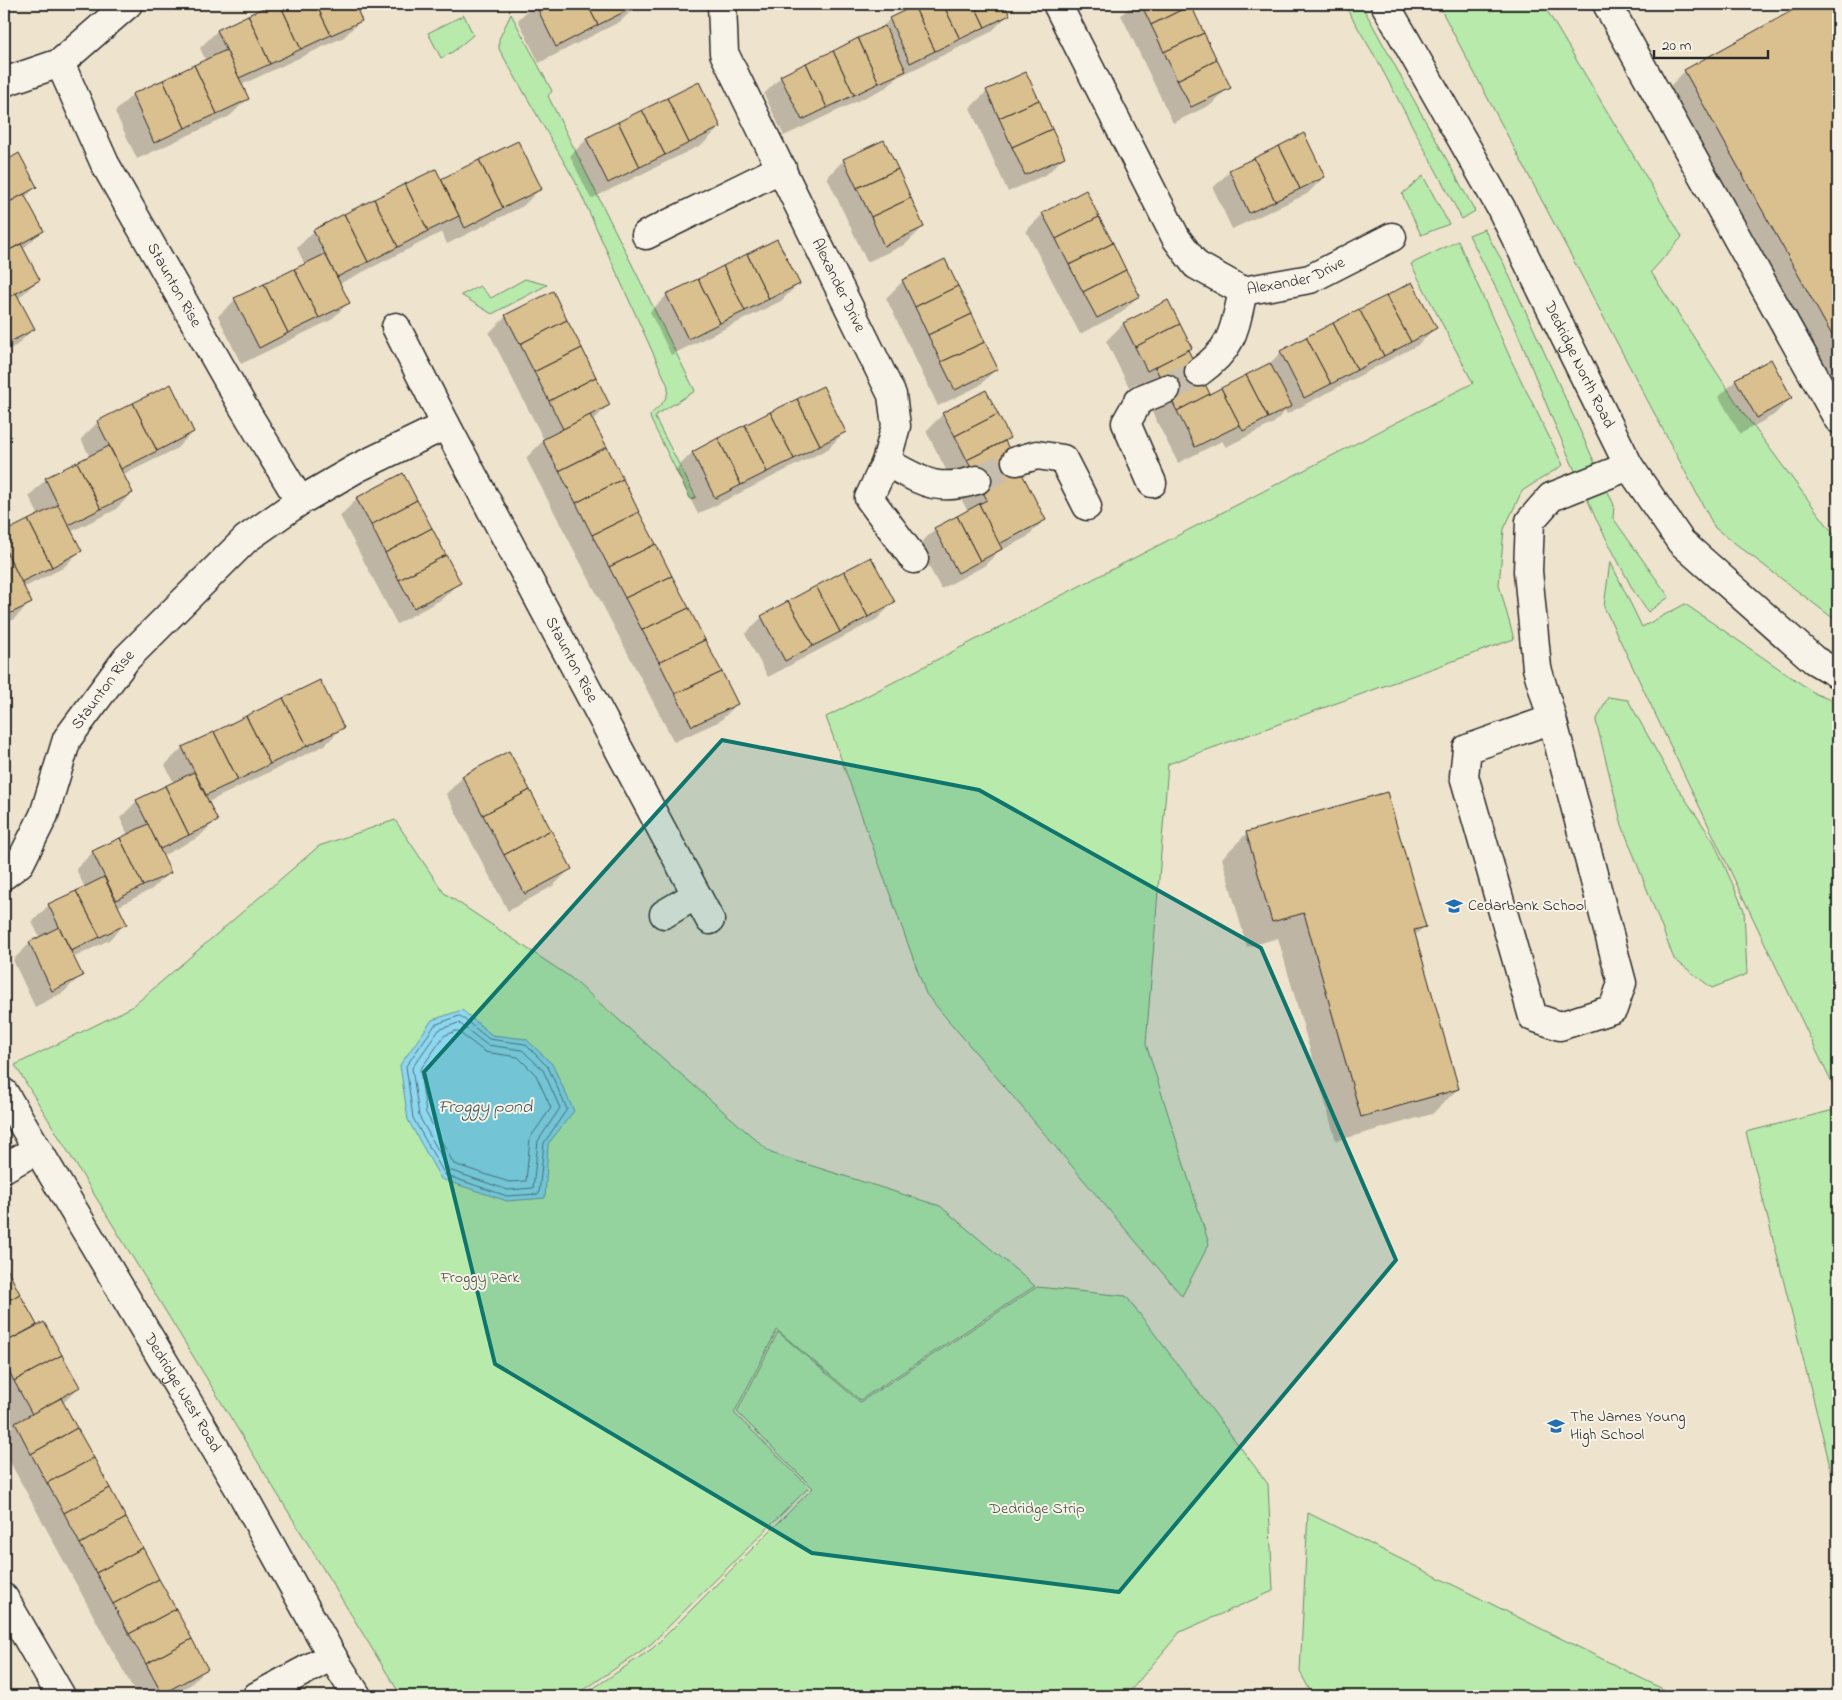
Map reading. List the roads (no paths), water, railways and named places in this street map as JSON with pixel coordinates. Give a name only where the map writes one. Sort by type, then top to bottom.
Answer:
[{"type":"street","points":[[4,82],[60,63],[128,4]]},
{"type":"street","name":"Alexander Drive","points":[[728,4],[722,4],[724,53],[892,395],[896,426],[886,462],[870,498],[914,559]]},
{"type":"street","name":"Alexander Drive","points":[[1057,4],[1176,238],[1196,265],[1243,291],[1310,280],[1392,237]]},
{"type":"street","name":"Dedridge North Road","points":[[1385,4],[1502,208],[1629,466],[1681,542],[1814,660],[1838,674]]},
{"type":"street","points":[[1607,4],[1838,419]]},
{"type":"street","name":"Staunton Rise","points":[[60,63],[105,164],[242,405],[300,501]]},
{"type":"street","points":[[646,235],[782,168]]},
{"type":"street","points":[[1200,372],[1216,360],[1232,338],[1243,291]]},
{"type":"street","name":"Staunton Rise","points":[[396,327],[446,425],[710,920]]},
{"type":"street","points":[[1152,483],[1126,423],[1140,400],[1166,389]]},
{"type":"street","name":"Staunton Rise","points":[[4,875],[20,863],[44,815],[67,739],[127,658],[246,539],[300,501],[357,468],[446,425]]},
{"type":"street","points":[[1016,461],[1037,455],[1063,459],[1087,506]]},
{"type":"street","points":[[886,462],[929,485],[956,486],[977,480]]},
{"type":"street","points":[[1552,719],[1468,749],[1464,776],[1534,1017],[1560,1026],[1613,1009],[1622,983],[1552,719],[1537,668],[1528,570],[1530,521],[1551,497],[1629,466]]},
{"type":"street","points":[[664,914],[696,895]]},
{"type":"street","name":"Dedridge West Road","points":[[4,1092],[36,1150],[240,1490],[332,1656],[357,1696]]},
{"type":"street","points":[[4,1168],[36,1150]]},
{"type":"street","points":[[4,1598],[61,1696]]},
{"type":"street","points":[[257,1696],[332,1656]]},
{"type":"water","name":"Froggy pond","points":[[462,1010],[492,1035],[526,1039],[552,1064],[574,1111],[548,1144],[545,1198],[507,1201],[441,1179],[408,1120],[400,1065],[432,1020]]},
{"type":"tunnel","points":[[1166,389],[1199,372]]},
{"type":"tunnel","points":[[977,480],[1016,461]]},
{"type":"place","name":"Cedarbank School","points":[[1454,906]]},
{"type":"place","name":"The James Young High School","points":[[1556,1426]]},
{"type":"park label","name":"Froggy Park","points":[[480,1278]]},
{"type":"park label","name":"Dedridge Strip","points":[[1037,1509]]}]
